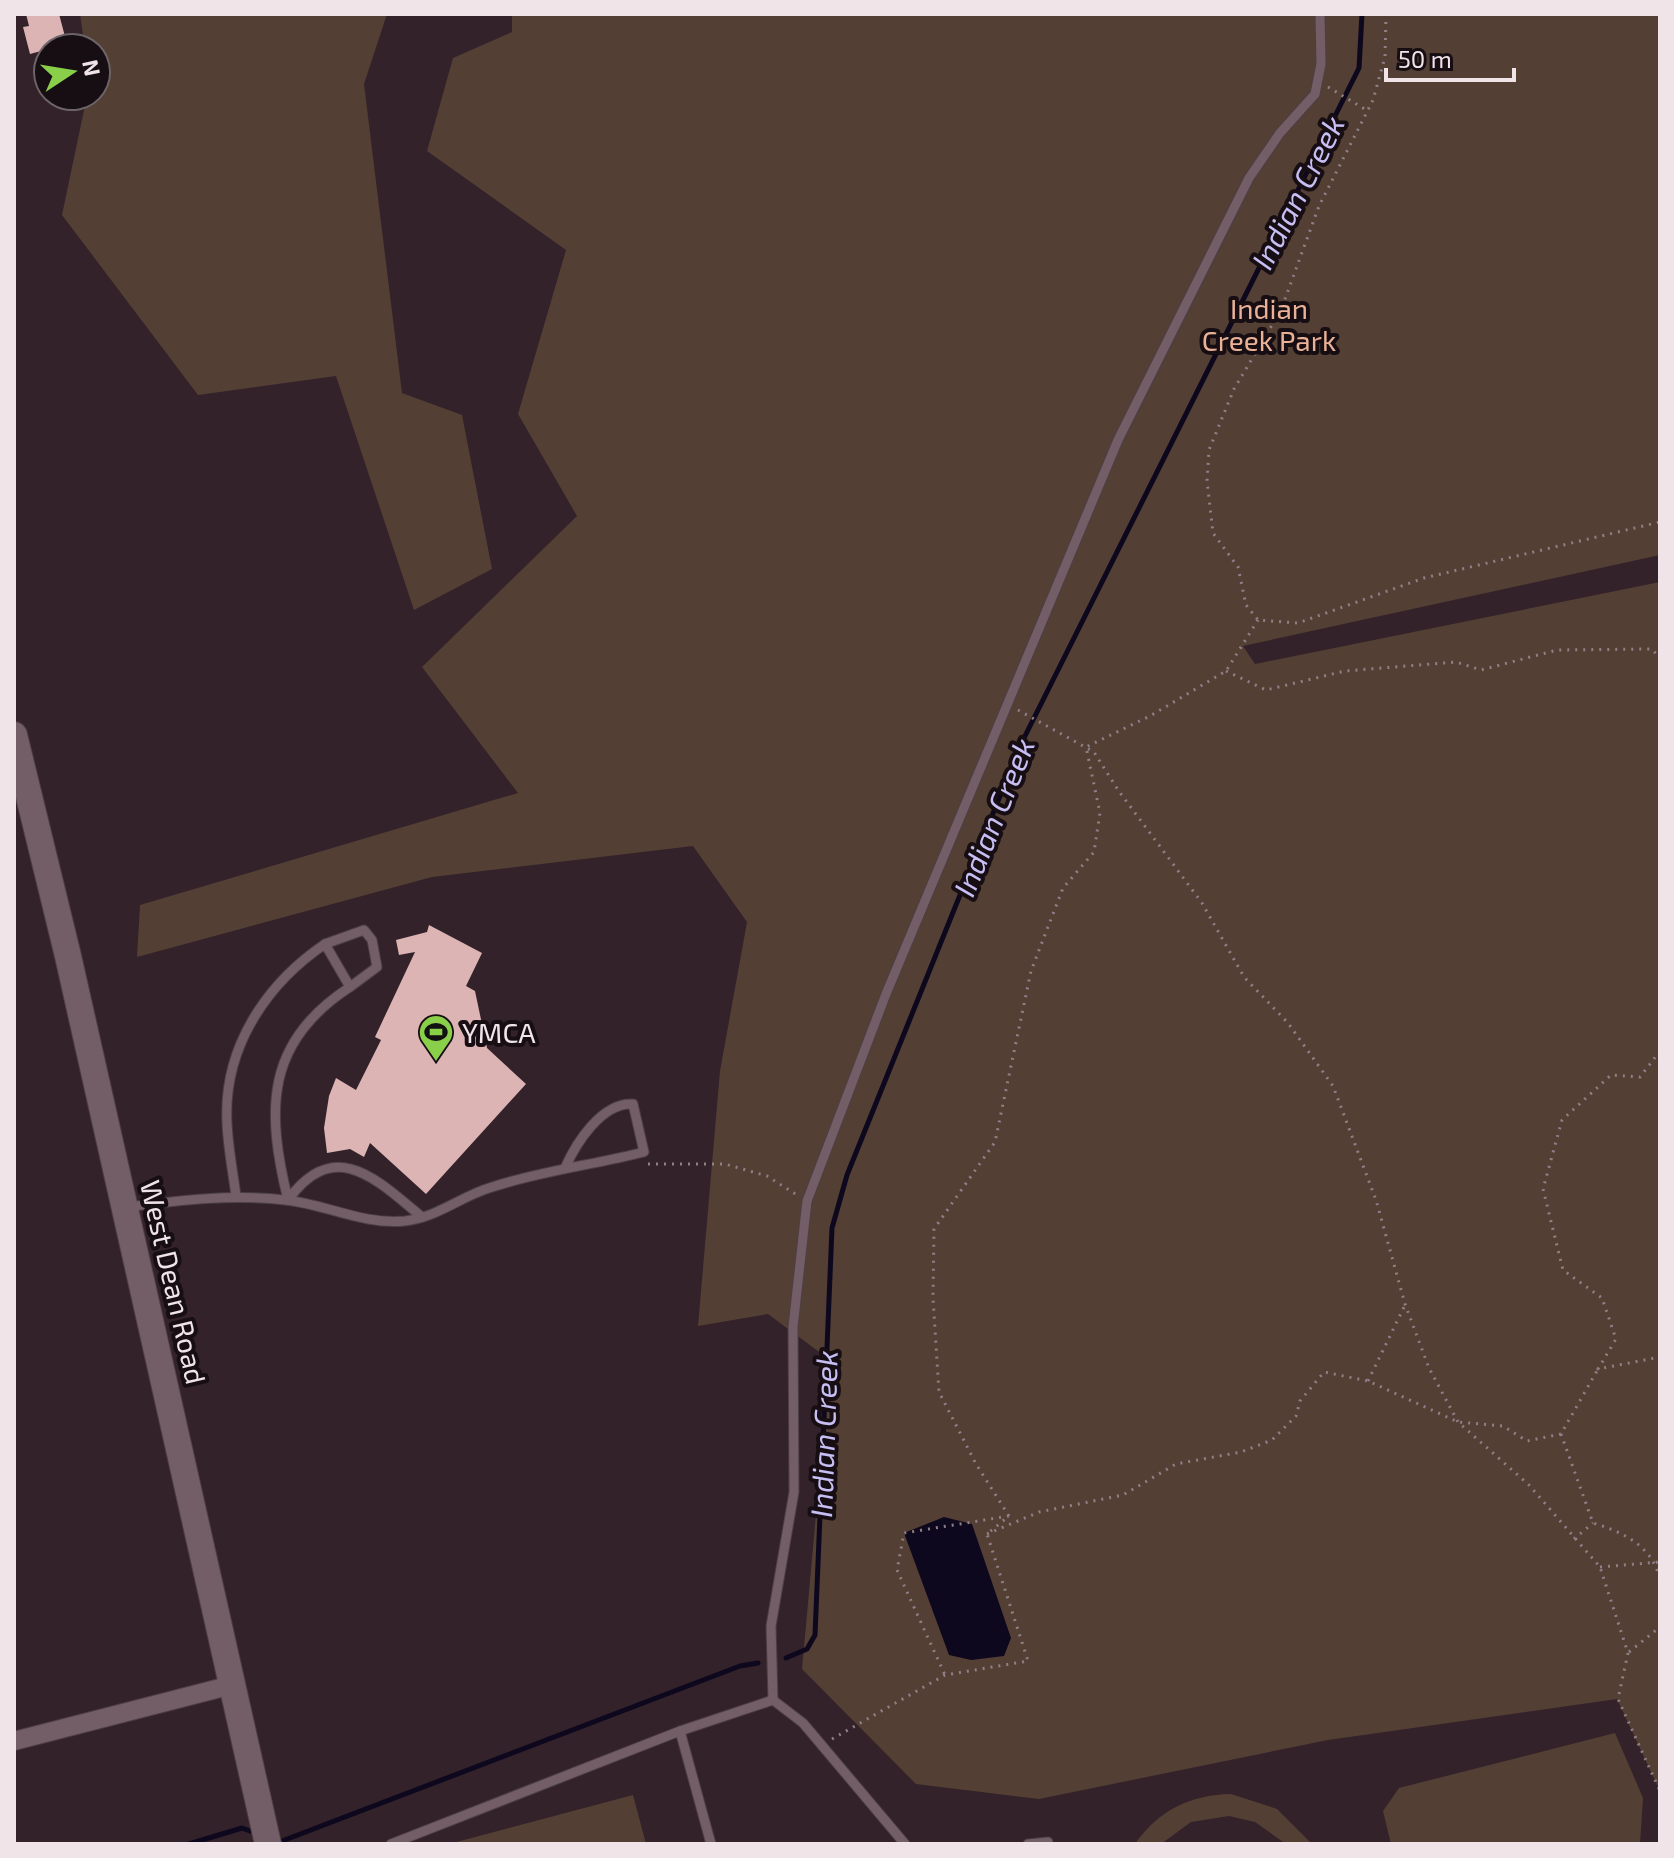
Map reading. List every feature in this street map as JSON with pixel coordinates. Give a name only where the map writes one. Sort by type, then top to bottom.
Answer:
[{"type":"street","name":"West Dean Road","points":[[14,735],[268,1844]]},
{"type":"street","points":[[14,1741],[232,1685]]},
{"type":"lane","points":[[773,1700],[771,1626],[794,1492],[793,1327],[807,1201],[886,994],[1118,440],[1249,178],[1280,133],[1315,94],[1321,64],[1320,14]]},
{"type":"lane","points":[[236,1196],[226,1121],[235,1062],[244,1034],[278,982],[325,944],[364,930],[372,940],[377,967],[328,1001],[307,1023],[292,1045],[281,1071],[273,1125],[288,1200]]},
{"type":"lane","points":[[325,944],[350,987]]},
{"type":"lane","points":[[124,1207],[236,1196],[288,1200],[379,1221],[422,1217],[457,1205],[487,1188],[644,1152],[633,1104],[626,1103],[607,1111],[572,1151],[565,1168]]},
{"type":"lane","points":[[288,1200],[302,1180],[323,1171],[347,1167],[368,1173],[422,1217]]},
{"type":"lane","points":[[391,1844],[680,1731],[773,1700]]},
{"type":"lane","points":[[773,1700],[803,1723],[905,1844]]},
{"type":"lane","points":[[680,1731],[711,1844]]},
{"type":"lane","points":[[1028,1844],[1048,1842]]},
{"type":"path","points":[[1386,14],[1385,57],[1368,111],[1319,206],[1281,310],[1234,389],[1209,450],[1207,481],[1213,533],[1238,567],[1246,605],[1258,620],[1298,623],[1424,578],[1660,522]]},
{"type":"path","points":[[1335,91],[1368,111]]},
{"type":"path","points":[[1086,747],[1150,716],[1226,671],[1258,620]]},
{"type":"path","points":[[1226,671],[1266,690],[1345,671],[1456,662],[1481,670],[1557,650],[1651,649],[1660,657]]},
{"type":"path","points":[[1008,705],[1094,752],[1118,790],[1202,903],[1244,977],[1288,1023],[1333,1086],[1376,1200],[1405,1304],[1429,1368],[1458,1422]]},
{"type":"path","points":[[1009,1516],[976,1464],[939,1392],[933,1298],[934,1229],[995,1142],[1031,971],[1047,924],[1063,888],[1094,852],[1100,813],[1086,747]]},
{"type":"path","points":[[1458,1422],[1503,1426],[1527,1441],[1561,1434],[1616,1339],[1602,1298],[1563,1270],[1543,1189],[1562,1120],[1611,1075],[1640,1077],[1660,1051]]},
{"type":"path","points":[[633,1154],[651,1165],[725,1164],[767,1176],[807,1201]]},
{"type":"path","points":[[1368,1381],[1405,1304]]},
{"type":"path","points":[[1598,1369],[1660,1357]]},
{"type":"path","points":[[987,1534],[1039,1512],[1123,1495],[1176,1464],[1241,1452],[1272,1440],[1296,1416],[1300,1401],[1324,1372],[1368,1381],[1458,1422],[1529,1485],[1573,1540],[1600,1567],[1628,1653],[1618,1699],[1660,1791]]},
{"type":"path","points":[[1561,1434],[1593,1523]]},
{"type":"path","points":[[987,1534],[1009,1516]]},
{"type":"path","points":[[945,1675],[897,1570],[904,1533],[1009,1516]]},
{"type":"path","points":[[1573,1540],[1593,1523]]},
{"type":"path","points":[[1593,1523],[1624,1532],[1658,1562],[1660,1580]]},
{"type":"path","points":[[822,1744],[945,1675],[1028,1661],[987,1534]]},
{"type":"path","points":[[1600,1567],[1658,1562]]},
{"type":"path","points":[[1628,1653],[1660,1627]]},
{"type":"green space","points":[[80,14],[387,14],[364,84],[402,393],[462,415],[492,569],[414,610],[336,376],[198,395],[62,215],[84,112],[112,112],[112,32],[83,32]]},
{"type":"green space","name":"Indian Creek Park","points":[[512,14],[1660,14],[1660,555],[1243,646],[1255,664],[1660,582],[1660,1791],[1617,1699],[1328,1740],[1039,1799],[916,1784],[802,1669],[830,1360],[768,1314],[698,1326],[720,1071],[747,922],[693,846],[432,877],[137,957],[140,905],[518,793],[422,667],[577,516],[518,414],[566,250],[427,151],[453,58],[512,32]]},
{"type":"green space","points":[[1615,1733],[1643,1798],[1640,1844],[1391,1844],[1383,1811],[1399,1788]]},
{"type":"green space","points":[[1231,1794],[1277,1809],[1312,1844],[1286,1844],[1255,1822],[1229,1816],[1191,1822],[1161,1844],[1135,1844],[1154,1822],[1177,1807],[1202,1797]]},
{"type":"green space","points":[[633,1795],[646,1844],[449,1844]]},
{"type":"shaded area","points":[[944,1517],[972,1524],[1011,1638],[1004,1656],[971,1660],[949,1655],[904,1533]]},
{"type":"building","points":[[26,14],[59,14],[64,32],[32,32],[30,54],[23,27],[29,26]]},
{"type":"building","name":"YMCA","points":[[429,925],[482,953],[466,986],[475,991],[487,1048],[526,1084],[426,1194],[370,1143],[364,1157],[350,1149],[327,1153],[324,1128],[329,1096],[336,1078],[356,1090],[381,1040],[375,1037],[415,952],[399,955],[396,940],[427,932]]},
{"type":"waterway","name":"Indian Creek","points":[[786,1658],[807,1649],[815,1635],[832,1228],[847,1175],[1021,744],[1359,68],[1362,14]]},
{"type":"waterway","name":"Indian Creek","points":[[282,1841],[740,1666],[758,1663]]},
{"type":"waterway","name":"Indian Creek","points":[[189,1844],[242,1828],[250,1831]]},
{"type":"place","name":"YMCA","points":[[436,1063]]}]
